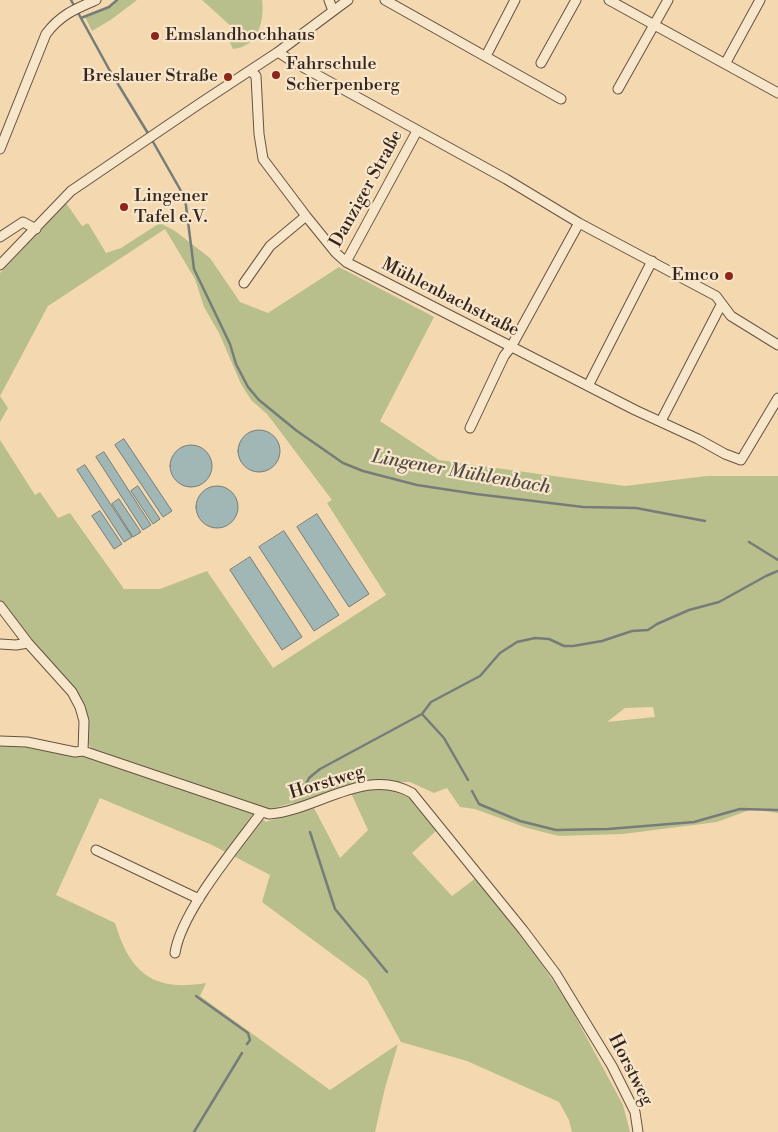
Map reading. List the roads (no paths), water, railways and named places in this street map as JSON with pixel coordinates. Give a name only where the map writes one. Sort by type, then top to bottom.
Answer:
[{"type":"street","points":[[0,149],[46,34],[54,23],[63,16],[96,0]]},
{"type":"street","points":[[329,0],[333,11]]},
{"type":"street","points":[[0,265],[71,191],[251,71],[348,0]]},
{"type":"street","points":[[385,0],[561,99]]},
{"type":"street","points":[[486,56],[515,0]]},
{"type":"street","points":[[541,63],[576,0]]},
{"type":"street","points":[[609,0],[778,93]]},
{"type":"street","points":[[618,89],[668,0]]},
{"type":"street","points":[[725,64],[760,0]]},
{"type":"street","points":[[278,52],[314,74],[506,179],[579,222],[716,296],[731,316],[778,345]]},
{"type":"street","name":"Mühlenbachstraße","points":[[251,71],[256,76],[259,134],[263,159],[306,216],[336,253],[346,262],[635,410],[741,460],[778,398]]},
{"type":"street","name":"Danziger Straße","points":[[346,262],[417,131]]},
{"type":"street","points":[[244,283],[270,246],[306,216]]},
{"type":"street","points":[[0,237],[23,222],[36,229]]},
{"type":"street","points":[[470,428],[504,356],[511,347],[579,222]]},
{"type":"street","points":[[588,386],[652,261]]},
{"type":"street","points":[[661,421],[722,305]]},
{"type":"street","points":[[0,606],[28,643],[72,692],[80,707],[84,721],[83,751]]},
{"type":"street","points":[[0,644],[28,643]]},
{"type":"street","name":"Horstweg","points":[[0,741],[27,742],[75,752],[83,751],[261,813],[285,812],[351,789],[376,784],[388,784],[412,793],[556,974],[612,1066],[635,1112],[638,1132]]},
{"type":"street","points":[[175,953],[177,942],[199,899],[261,813]]},
{"type":"street","points":[[96,850],[199,899]]},
{"type":"waterway","name":"Lingener Mühlenbach","points":[[71,0],[110,71],[149,135]]},
{"type":"waterway","points":[[81,18],[109,7],[117,0]]},
{"type":"waterway","name":"Lingener Mühlenbach","points":[[152,140],[185,198],[194,269],[230,344],[236,364],[248,387],[259,400],[297,431],[343,463],[363,471],[417,485],[583,507],[636,508],[705,521]]},
{"type":"waterway","name":"Lingener Mühlenbach","points":[[749,542],[778,560]]},
{"type":"waterway","points":[[303,791],[309,778],[320,769],[422,714],[431,702],[480,676],[500,653],[517,642],[535,638],[549,639],[564,646],[573,646],[602,641],[632,631],[648,630],[689,610],[719,602],[778,571]]},
{"type":"waterway","points":[[422,714],[444,738],[468,780]]},
{"type":"waterway","points":[[472,791],[479,804],[520,821],[556,830],[608,829],[694,822],[740,809],[778,810]]},
{"type":"waterway","points":[[310,832],[335,909],[387,972]]},
{"type":"waterway","points":[[196,996],[248,1033],[250,1040],[247,1044]]},
{"type":"waterway","points":[[194,1132],[242,1053]]},
{"type":"place","name":"Emslandhochhaus","points":[[155,36]]},
{"type":"place","name":"Fahrschule Scherpenberg","points":[[276,75]]},
{"type":"place","name":"Breslauer Straße","points":[[228,77]]},
{"type":"place","name":"Lingener Tafel e.V.","points":[[124,207]]},
{"type":"place","name":"Emco","points":[[729,276]]}]
